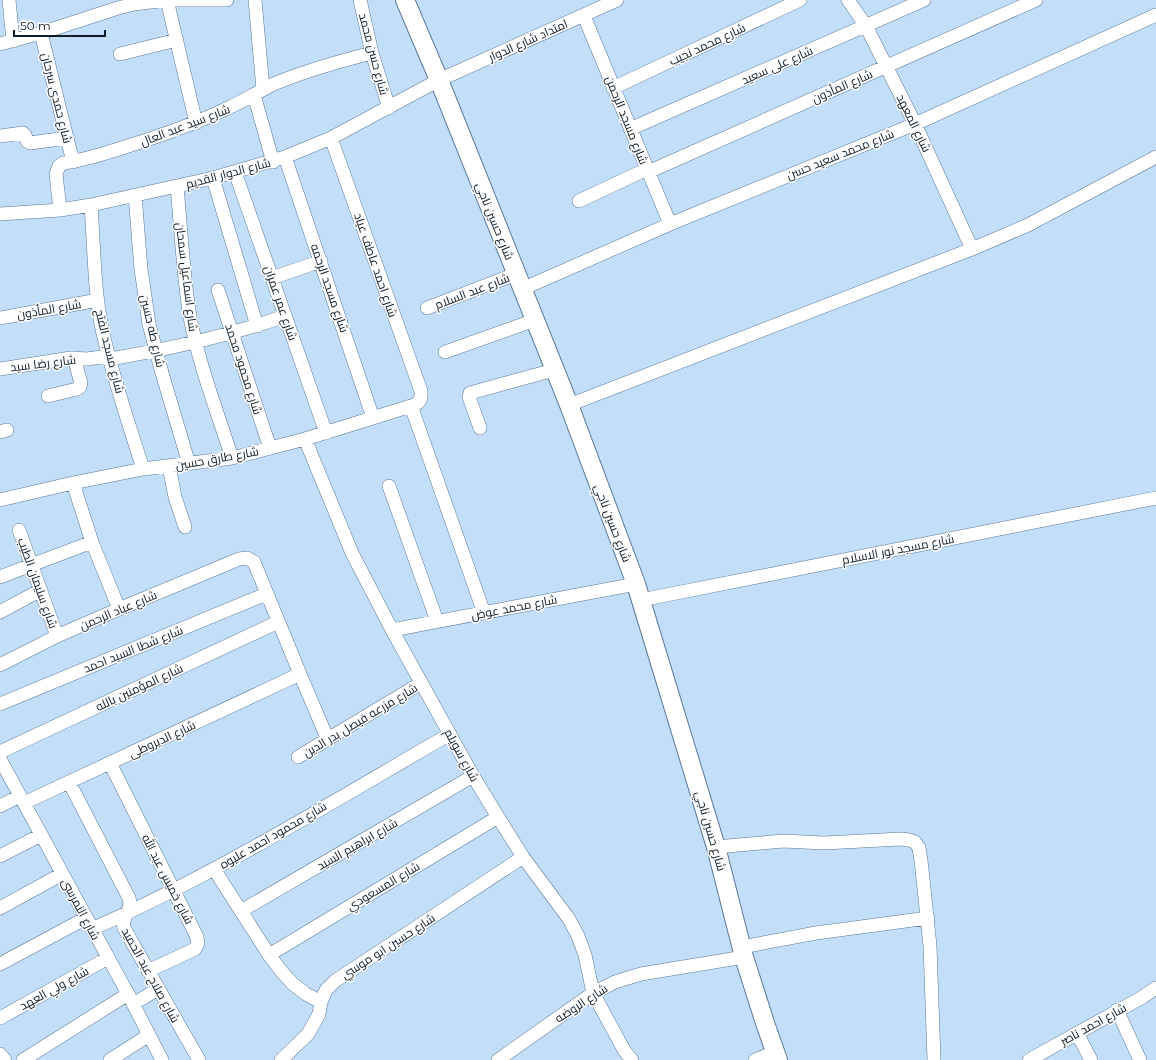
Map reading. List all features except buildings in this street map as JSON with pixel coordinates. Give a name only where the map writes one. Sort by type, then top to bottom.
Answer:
[{"type":"street","points":[[9,0],[13,41]]},
{"type":"street","points":[[0,44],[41,34],[125,3],[168,0],[224,0]]},
{"type":"street","points":[[168,0],[196,123]]},
{"type":"street","name":"شارع مسجد الرحمه","points":[[255,0],[259,92],[279,160],[321,261],[373,418]]},
{"type":"street","name":"شارع حسن محمد","points":[[360,0],[372,53],[388,108]]},
{"type":"street","name":"شارع حسين ناجي","points":[[405,0],[439,80],[569,405],[638,592],[716,847],[743,952],[776,1056]]},
{"type":"street","name":"امتداد شارع الدوار","points":[[439,80],[617,0]]},
{"type":"street","name":"شارع محمد نجيب","points":[[613,88],[800,0]]},
{"type":"street","name":"شارع المعهد","points":[[848,0],[866,26],[915,124],[972,249]]},
{"type":"street","name":"شارع على سعيد","points":[[630,129],[924,0]]},
{"type":"street","name":"شارع المأذون","points":[[579,201],[1036,0]]},
{"type":"street","name":"شارع محمد سعيد حسن","points":[[519,281],[670,224],[915,124],[1156,15]]},
{"type":"street","name":"شارع مسجد الرحمن","points":[[584,16],[670,224]]},
{"type":"street","name":"شارع حمدى سرحان","points":[[41,34],[73,162]]},
{"type":"street","points":[[120,54],[177,40]]},
{"type":"street","name":"شارع سيد عبد العال","points":[[60,210],[56,170],[63,163],[73,162],[145,141],[196,123],[301,73],[372,53]]},
{"type":"street","name":"شارع الدوار القديم","points":[[0,214],[60,210],[91,205],[213,178],[279,160],[332,138],[439,80]]},
{"type":"street","points":[[0,136],[23,133],[27,142],[30,143],[67,138]]},
{"type":"street","name":"شارع احمد عاطف عياد","points":[[332,138],[421,391],[420,401],[416,405],[411,406]]},
{"type":"street","points":[[569,405],[972,249],[1028,225],[1156,157]]},
{"type":"street","name":"شارع عمر عمران","points":[[235,172],[326,433]]},
{"type":"street","points":[[213,178],[257,326]]},
{"type":"street","name":"شارع اسماعيل سمحان","points":[[177,186],[190,318],[205,377],[232,458]]},
{"type":"street","name":"شارع طه حسين","points":[[135,196],[140,269],[144,296],[156,351],[190,464]]},
{"type":"street","name":"شارع مسجد الفتح","points":[[91,205],[98,300],[102,328],[109,358],[143,469]]},
{"type":"street","points":[[272,278],[321,261]]},
{"type":"street","name":"شارع عبد السلام","points":[[427,308],[519,281]]},
{"type":"street","name":"شارع محمود محمد","points":[[218,290],[270,448]]},
{"type":"street","name":"شارع المأذون","points":[[0,318],[98,300]]},
{"type":"street","name":"شارع رضا سيد","points":[[0,368],[74,358],[109,358],[156,351],[232,333],[285,316]]},
{"type":"street","points":[[445,352],[535,320]]},
{"type":"street","points":[[48,396],[78,389],[80,387],[81,383],[74,358]]},
{"type":"street","points":[[480,428],[469,396],[470,393],[554,370]]},
{"type":"street","points":[[411,406],[484,612]]},
{"type":"street","name":"شارع طارق حسين","points":[[0,500],[143,469],[232,458],[326,433],[411,406]]},
{"type":"street","name":"شارع سويلم","points":[[305,439],[352,553],[392,630],[473,776],[498,817],[523,857],[569,919],[578,936],[585,955],[593,993],[624,1050],[632,1060]]},
{"type":"street","points":[[169,466],[175,497],[185,527]]},
{"type":"street","points":[[73,483],[92,542],[119,609]]},
{"type":"street","points":[[389,486],[437,621]]},
{"type":"street","name":"شارع مسجد نور الاسلام","points":[[638,592],[1156,498]]},
{"type":"street","name":"شارع سليمان الطيب","points":[[19,530],[57,636]]},
{"type":"street","points":[[0,577],[92,542]]},
{"type":"street","name":"شارع عباد الرحمن","points":[[0,665],[57,636],[239,559],[247,558],[254,562],[266,594]]},
{"type":"street","points":[[0,612],[41,590]]},
{"type":"street","name":"شارع محمد عوض","points":[[392,630],[484,612],[638,592]]},
{"type":"street","points":[[266,594],[328,740]]},
{"type":"street","name":"شارع شطا السيد احمد","points":[[0,704],[266,594]]},
{"type":"street","name":"شارع المؤمنين بالله","points":[[0,752],[278,622]]},
{"type":"street","name":"شارع الديروطى","points":[[22,800],[69,782],[300,674]]},
{"type":"street","name":"شارع مزرعه فيصل بدر الدين","points":[[298,757],[422,683]]},
{"type":"street","name":"شارع محمود احمد عليوه","points":[[0,964],[89,924],[127,913],[174,890],[214,869],[450,734]]},
{"type":"street","name":"شارع النمرسى","points":[[0,759],[162,1060]]},
{"type":"street","name":"شارع خميس عبد الله","points":[[110,763],[197,937],[198,943],[195,949],[148,971]]},
{"type":"street","name":"شارع ابراهيم السيد","points":[[241,912],[473,776]]},
{"type":"street","name":"شارع صلاح عبد الحميد","points":[[69,782],[131,903],[124,917],[124,928],[199,1060]]},
{"type":"street","points":[[0,806],[22,800]]},
{"type":"street","name":"شارع المسعودي","points":[[269,955],[498,817]]},
{"type":"street","points":[[0,856],[41,835]]},
{"type":"street","points":[[716,847],[783,841],[824,843],[909,840],[915,842],[919,848],[928,918],[934,1060]]},
{"type":"street","name":"شارع حسين ابو موسي","points":[[286,1058],[308,1034],[314,1024],[326,990],[335,982],[523,857]]},
{"type":"street","points":[[214,869],[269,955],[282,972],[293,984],[306,994],[321,1002]]},
{"type":"street","points":[[0,908],[62,874]]},
{"type":"street","name":"شارع الروضه","points":[[498,1060],[593,993],[615,982],[641,974],[743,952],[816,933],[928,918]]},
{"type":"street","name":"شارع ولي العهد","points":[[0,1018],[108,958]]},
{"type":"street","name":"شارع احمد ناصر","points":[[1038,1058],[1077,1033],[1141,998],[1156,988]]},
{"type":"street","points":[[23,1060],[130,999],[158,989]]},
{"type":"street","points":[[1141,998],[1156,1001]]},
{"type":"street","points":[[1117,1010],[1140,1060]]},
{"type":"street","points":[[1077,1033],[1091,1060]]},
{"type":"street","points":[[110,1060],[149,1035]]},
{"type":"street","points":[[0,1054],[5,1060]]},
{"type":"street","points":[[755,1060],[776,1056]]}]
